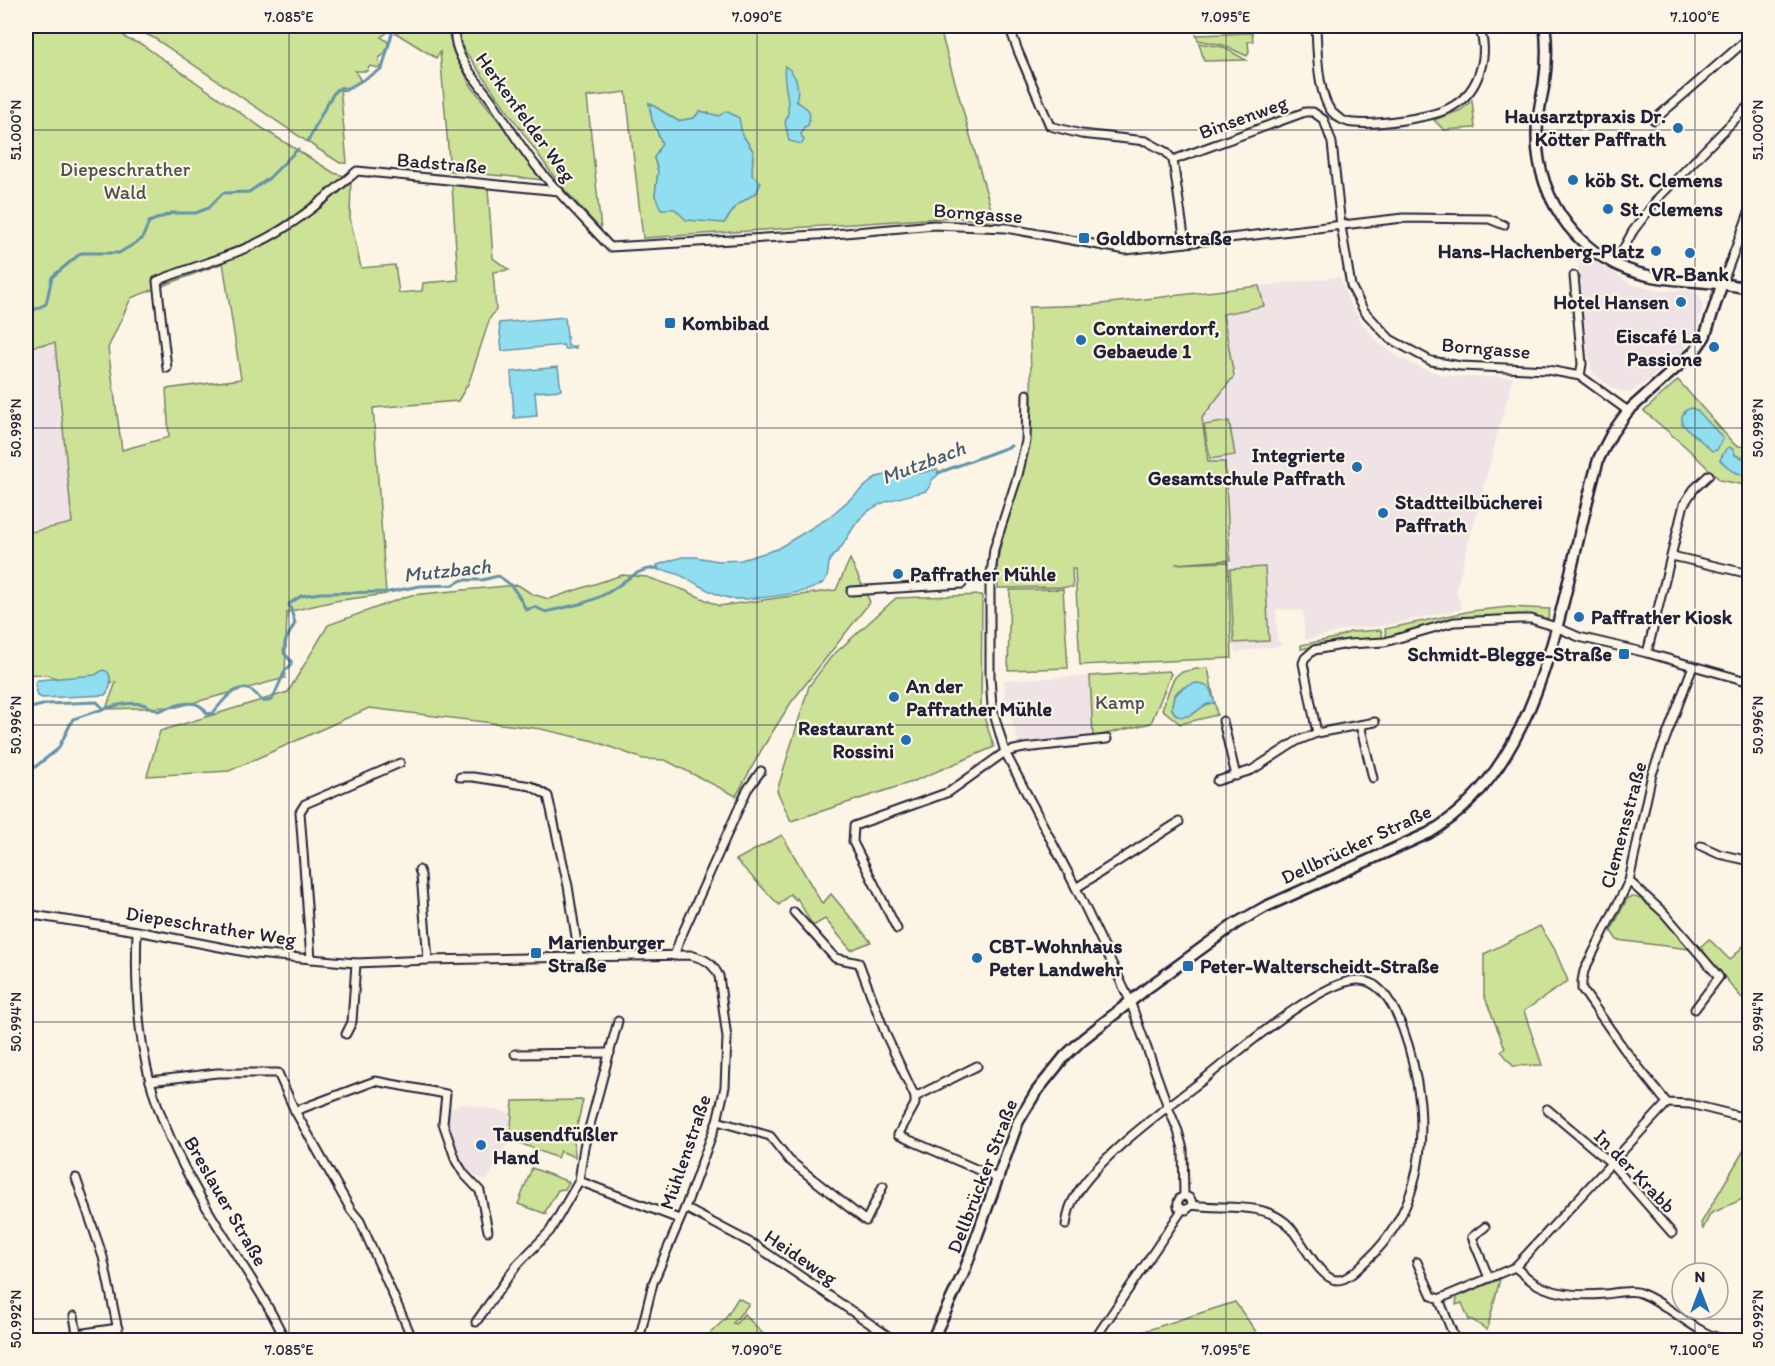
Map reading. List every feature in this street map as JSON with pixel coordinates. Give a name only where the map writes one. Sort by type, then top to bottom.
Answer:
[{"type":"main road","points":[[1545,26],[1546,59],[1537,136],[1539,158],[1554,206],[1569,226],[1586,245],[1615,264],[1647,276],[1722,284],[1749,290]]},
{"type":"main road","name":"Dellbrücker Straße","points":[[932,1341],[964,1272],[1018,1122],[1026,1106],[1046,1077],[1083,1039],[1234,924],[1264,907],[1446,823],[1482,790],[1513,741],[1534,697],[1556,627],[1599,458],[1612,433],[1628,411],[1695,351],[1705,336],[1722,284]]},
{"type":"street","name":"Herkenfelder Weg","points":[[455,26],[455,38],[463,62],[513,135],[559,191],[610,247]]},
{"type":"street","points":[[1009,26],[1050,126],[1081,134],[1146,141],[1158,146],[1173,160],[1185,243]]},
{"type":"street","points":[[1316,26],[1322,88],[1326,103],[1332,113],[1342,120],[1354,123],[1392,122],[1427,115],[1453,106],[1474,87],[1483,61],[1484,50],[1478,26]]},
{"type":"street","points":[[1654,120],[1749,36],[1743,26]]},
{"type":"street","points":[[1615,264],[1632,231],[1659,197],[1749,105]]},
{"type":"street","name":"Binsenweg","points":[[1173,160],[1305,112],[1312,112],[1324,120],[1332,143],[1341,226]]},
{"type":"street","name":"Badstraße","points":[[166,368],[157,281],[192,266],[228,256],[276,233],[357,171],[559,191]]},
{"type":"street","points":[[1722,284],[1749,210]]},
{"type":"street","name":"Borngasse","points":[[610,247],[834,234],[934,225],[1006,228],[1126,250],[1403,218],[1489,219],[1504,225]]},
{"type":"street","name":"Borngasse","points":[[1341,226],[1351,286],[1364,311],[1397,344],[1431,361],[1461,366],[1548,370],[1580,376],[1628,411]]},
{"type":"street","points":[[1574,276],[1582,364],[1580,376]]},
{"type":"street","points":[[1027,394],[1026,441],[1018,475],[994,549],[990,583],[992,707],[1005,752],[1076,888],[1130,1001],[1183,1149],[1184,1196]]},
{"type":"street","points":[[1647,653],[1684,504],[1694,489],[1709,475]]},
{"type":"street","points":[[1671,556],[1749,574]]},
{"type":"street","points":[[851,591],[962,584]]},
{"type":"street","points":[[1317,734],[1303,663],[1314,650],[1348,644],[1385,642],[1454,622],[1531,619],[1579,637],[1647,653],[1749,682]]},
{"type":"street","name":"Clemensstraße","points":[[1667,1103],[1623,1049],[1582,989],[1584,971],[1629,881],[1652,774],[1693,666]]},
{"type":"street","points":[[1223,721],[1236,776]]},
{"type":"street","points":[[1217,781],[1252,770],[1297,741],[1317,734],[1375,722]]},
{"type":"street","points":[[1360,725],[1372,778]]},
{"type":"street","points":[[897,929],[853,842],[854,826],[949,792],[1005,752],[1107,739]]},
{"type":"street","points":[[311,959],[300,813],[305,804],[400,763]]},
{"type":"street","points":[[674,956],[747,790],[761,771]]},
{"type":"street","points":[[460,777],[531,786],[548,796],[568,886],[579,956]]},
{"type":"street","points":[[1076,888],[1179,822]]},
{"type":"street","points":[[1701,846],[1719,854],[1748,861],[1749,848]]},
{"type":"street","points":[[418,870],[421,875],[428,960]]},
{"type":"street","points":[[1629,881],[1664,913],[1719,977],[1695,1009]]},
{"type":"street","points":[[794,912],[835,958],[859,963],[886,1035],[915,1097],[915,1104],[898,1135],[999,1179]]},
{"type":"street","name":"Diepeschrather Weg","points":[[26,914],[136,931],[256,954],[356,963],[579,956],[674,956]]},
{"type":"street","name":"Breslauer Straße","points":[[136,931],[138,1017],[150,1081],[173,1145],[202,1200],[261,1293],[285,1341]]},
{"type":"street","name":"Mühlenstraße","points":[[639,1341],[652,1283],[717,1121],[725,1087],[727,1038],[719,976],[706,959],[690,955],[674,956]]},
{"type":"street","points":[[346,1034],[352,1022],[356,963]]},
{"type":"street","points":[[1066,1225],[1070,1207],[1099,1167],[1167,1107],[1292,1012],[1325,992],[1351,981],[1370,981],[1383,991],[1396,1011],[1405,1037],[1420,1104],[1420,1136],[1414,1181],[1407,1203],[1391,1232],[1377,1251],[1353,1273],[1343,1279],[1334,1280],[1324,1275],[1286,1222],[1269,1212],[1192,1205],[1182,1210],[1094,1341]]},
{"type":"street","points":[[476,1322],[517,1265],[550,1231],[579,1181],[584,1148],[618,1021]]},
{"type":"street","points":[[515,1054],[610,1053]]},
{"type":"street","points":[[915,1097],[977,1066]]},
{"type":"street","points":[[150,1081],[217,1073],[278,1073],[295,1111],[351,1210],[360,1221],[413,1341]]},
{"type":"street","points":[[295,1111],[375,1081],[446,1094],[443,1123],[456,1161],[464,1174],[480,1191],[488,1231]]},
{"type":"street","points":[[1439,1299],[1515,1267],[1667,1103],[1690,1104],[1749,1119]]},
{"type":"street","name":"In der Krabb","points":[[1548,1108],[1611,1163],[1672,1233]]},
{"type":"street","points":[[717,1121],[770,1136],[789,1160],[866,1221],[883,1186]]},
{"type":"street","points":[[76,1179],[103,1257],[120,1341]]},
{"type":"street","points":[[579,1181],[679,1219]]},
{"type":"street","points":[[1182,1210],[1178,1207],[1179,1198],[1189,1197],[1192,1205]]},
{"type":"street","name":"Heideweg","points":[[684,1208],[755,1245],[894,1341]]},
{"type":"street","points":[[1485,1227],[1472,1237],[1490,1278]]},
{"type":"street","points":[[1417,1262],[1432,1296],[1439,1299],[1453,1334],[1448,1341]]},
{"type":"street","points":[[1515,1267],[1533,1283],[1557,1292],[1595,1295],[1635,1292],[1666,1305],[1695,1328],[1712,1336],[1727,1340],[1749,1337]]},
{"type":"street","points":[[74,1316],[77,1337],[118,1328]]},
{"type":"shaded area","points":[[1749,242],[1749,277],[1743,265]]},
{"type":"shaded area","points":[[1581,252],[1631,284],[1660,291],[1691,290],[1699,295],[1703,304],[1697,332],[1684,350],[1645,383],[1629,393],[1614,389],[1593,374],[1587,350],[1577,258]]},
{"type":"shaded area","name":"Integrierte Gesamtschule Paffrath","points":[[1340,277],[1348,300],[1361,322],[1377,341],[1397,356],[1443,375],[1513,377],[1456,590],[1462,609],[1382,626],[1352,628],[1305,640],[1303,611],[1276,609],[1277,640],[1283,645],[1235,652],[1225,462],[1208,462],[1202,418],[1234,376],[1223,314],[1263,306],[1259,286]]},
{"type":"shaded area","points":[[55,343],[72,523],[26,533],[26,354],[34,346]]},
{"type":"shaded area","points":[[1090,676],[1093,737],[1019,744],[1005,698],[1004,680]]},
{"type":"shaded area","name":"Tausendfüßler Hand","points":[[461,1103],[511,1113],[510,1139],[487,1181],[464,1171],[450,1131],[449,1109]]},
{"type":"green space","name":"Diepeschrather Wald","points":[[26,26],[115,26],[127,39],[141,44],[265,130],[334,173],[351,178],[350,218],[361,268],[395,265],[399,293],[422,291],[423,283],[458,280],[452,185],[488,189],[493,258],[509,270],[493,272],[496,310],[490,318],[469,382],[458,401],[373,408],[386,594],[335,601],[287,612],[285,678],[177,707],[106,709],[116,682],[82,688],[48,675],[26,674],[26,533],[72,523],[55,343],[34,346],[26,354]],"holes":[[[223,263],[241,379],[166,389],[169,437],[122,450],[108,348],[131,298]]]},
{"type":"green space","points":[[128,26],[451,26],[448,33],[469,83],[545,180],[450,171],[440,52],[436,58],[391,30],[381,37],[388,42],[388,47],[379,58],[380,68],[369,66],[367,71],[355,71],[361,81],[351,88],[340,87],[347,163],[340,163],[154,38]]},
{"type":"green space","points":[[458,26],[939,26],[995,223],[955,217],[643,238],[626,92],[587,97],[601,230],[557,181],[458,41]],"holes":[[[649,103],[678,121],[694,118],[700,111],[719,116],[742,134],[753,151],[752,175],[757,192],[737,205],[724,223],[675,209],[655,196],[658,171],[654,158],[662,143],[652,120]]]},
{"type":"green space","points":[[1252,33],[1253,41],[1248,42],[1247,56],[1223,45],[1198,40],[1196,35]]},
{"type":"green space","points":[[1199,43],[1223,47],[1246,60],[1204,61]]},
{"type":"green space","points":[[1472,100],[1475,128],[1444,130],[1434,120],[1461,110]]},
{"type":"green space","points":[[1259,286],[1264,306],[1223,314],[1234,376],[1202,418],[1208,462],[1225,462],[1230,560],[1175,564],[1228,562],[1232,658],[1080,665],[1075,569],[1072,569],[1073,587],[998,588],[997,565],[1002,538],[1018,487],[1029,440],[1032,407],[1029,307],[1092,305]]},
{"type":"green space","points":[[1678,380],[1735,445],[1749,448],[1749,452],[1746,451],[1743,458],[1735,455],[1731,470],[1749,478],[1749,486],[1720,480],[1644,411]]},
{"type":"green space","points":[[1229,421],[1235,455],[1210,459],[1204,425]]},
{"type":"green space","points":[[850,559],[870,602],[790,704],[736,796],[665,760],[643,759],[594,741],[541,729],[369,708],[229,771],[147,776],[160,731],[288,692],[328,625],[411,595],[518,585],[532,594],[549,599],[622,575],[647,577],[719,606],[836,590]]},
{"type":"green space","points":[[1265,567],[1269,641],[1234,643],[1230,569]]},
{"type":"green space","points":[[1063,589],[1068,668],[1008,670],[1010,590]]},
{"type":"green space","name":"An der Paffrather Mühle","points":[[982,595],[981,708],[994,747],[912,782],[791,821],[777,791],[809,686],[831,657],[896,598]]},
{"type":"green space","points":[[1509,607],[1550,609],[1548,618],[1543,619],[1516,615],[1464,618],[1387,639],[1385,629],[1471,611]]},
{"type":"green space","points":[[1381,630],[1383,639],[1349,640],[1301,649],[1301,645],[1335,638],[1350,632]]},
{"type":"green space","points":[[1208,668],[1214,700],[1207,686],[1188,686],[1175,695],[1172,709],[1175,714],[1191,715],[1205,705],[1215,703],[1217,715],[1180,724],[1162,709],[1172,681],[1180,673]]},
{"type":"green space","name":"Kamp","points":[[1169,671],[1171,674],[1151,723],[1093,737],[1090,676]]},
{"type":"green space","points":[[782,835],[821,902],[823,903],[831,894],[871,942],[851,950],[825,919],[813,926],[797,898],[796,900],[790,894],[779,905],[736,860]]},
{"type":"green space","points":[[1631,897],[1646,902],[1654,909],[1689,949],[1617,940],[1611,931],[1627,899]]},
{"type":"green space","points":[[1540,926],[1554,948],[1568,981],[1524,1011],[1542,1065],[1513,1066],[1501,1051],[1505,1048],[1484,995],[1484,954]]},
{"type":"green space","points":[[1709,939],[1730,960],[1749,940],[1749,1007],[1700,947]]},
{"type":"green space","points":[[583,1100],[574,1139],[575,1157],[560,1151],[557,1158],[510,1139],[513,1101]]},
{"type":"green space","points":[[1744,1150],[1749,1154],[1749,1196],[1710,1214],[1703,1229],[1701,1223]]},
{"type":"green space","points":[[532,1168],[569,1182],[565,1189],[558,1190],[546,1214],[518,1204]]},
{"type":"green space","points":[[1500,1279],[1487,1330],[1471,1319],[1469,1320],[1462,1303],[1456,1305],[1457,1297]]},
{"type":"green space","points":[[738,1298],[749,1304],[733,1323],[736,1324],[744,1314],[769,1340],[703,1340],[725,1319]]},
{"type":"green space","points":[[1235,1302],[1262,1340],[1145,1340],[1132,1335]]},
{"type":"water","points":[[785,66],[792,73],[796,82],[798,91],[796,101],[807,108],[810,116],[808,126],[804,127],[801,135],[804,140],[802,144],[789,141],[785,122],[788,101]]},
{"type":"water","points":[[649,103],[678,121],[694,118],[700,111],[719,116],[726,111],[739,118],[742,134],[753,151],[752,175],[761,182],[757,192],[737,205],[724,223],[686,220],[675,209],[661,209],[655,196],[658,171],[654,158],[662,143],[652,120]]},
{"type":"water","points":[[565,317],[568,346],[576,346],[576,348],[565,349],[563,345],[502,351],[499,323]]},
{"type":"water","points":[[558,367],[561,390],[535,392],[537,416],[514,418],[511,372]]},
{"type":"water","points":[[1692,408],[1698,411],[1723,438],[1717,450],[1712,451],[1682,424],[1682,416],[1686,410]]},
{"type":"water","points":[[1729,447],[1734,450],[1735,455],[1742,458],[1746,451],[1749,452],[1749,478],[1731,470],[1720,460]]},
{"type":"water","points":[[937,469],[940,473],[931,481],[926,491],[890,500],[865,513],[830,560],[826,580],[809,590],[774,596],[731,598],[709,591],[680,575],[658,570],[657,565],[682,557],[718,561],[741,560],[777,549],[828,518],[876,477],[906,471],[920,473]]},
{"type":"water","points":[[103,670],[108,672],[110,681],[109,690],[105,695],[42,698],[38,696],[35,684],[38,680],[95,675]]},
{"type":"water","points":[[1197,683],[1209,687],[1215,703],[1205,705],[1189,716],[1177,716],[1172,709],[1176,695],[1183,688]]},
{"type":"waterway","points":[[308,141],[337,89],[345,90],[382,69],[394,26]]},
{"type":"waterway","points":[[26,314],[46,304],[52,277],[81,253],[119,253],[142,239],[149,222],[172,213],[196,213],[208,208],[223,193],[249,192],[268,179],[298,149]]},
{"type":"waterway","name":"Mutzbach","points":[[938,473],[1011,446]]},
{"type":"waterway","name":"Mutzbach","points":[[150,707],[158,711],[191,703],[203,708],[207,714],[213,713],[232,693],[243,689],[256,694],[262,701],[272,700],[285,671],[291,665],[291,661],[284,653],[285,642],[295,623],[289,604],[301,596],[320,593],[389,592],[420,586],[453,585],[462,580],[482,580],[498,576],[515,590],[526,610],[535,607],[546,612],[591,600],[612,590],[635,574],[658,568]]},
{"type":"waterway","points":[[26,709],[47,704],[97,702],[104,709]]},
{"type":"waterway","name":"Mutzbach","points":[[26,769],[30,771],[58,749],[73,719],[131,703],[148,706]]},
{"type":"place","name":"Hausarztpraxis Dr. Kötter Paffrath","points":[[1678,128]]},
{"type":"place","name":"köb St. Clemens","points":[[1573,180]]},
{"type":"place","name":"St. Clemens","points":[[1608,209]]},
{"type":"place","name":"Goldbornstraße","points":[[1084,238]]},
{"type":"place","name":"Hans-Hachenberg-Platz","points":[[1656,251]]},
{"type":"place","name":"VR-Bank","points":[[1690,253]]},
{"type":"place","name":"Hotel Hansen","points":[[1681,302]]},
{"type":"place","name":"Kombibad","points":[[670,323]]},
{"type":"place","name":"Containerdorf, Gebaeude 1","points":[[1081,340]]},
{"type":"place","name":"Eiscafé La Passione","points":[[1714,347]]},
{"type":"place","name":"Integrierte Gesamtschule Paffrath","points":[[1357,467]]},
{"type":"place","name":"Stadtteilbücherei Paffrath","points":[[1383,513]]},
{"type":"place","name":"Paffrather Mühle","points":[[898,574]]},
{"type":"place","name":"Paffrather Kiosk","points":[[1579,617]]},
{"type":"place","name":"Schmidt-Blegge-Straße","points":[[1624,654]]},
{"type":"place","name":"An der Paffrather Mühle","points":[[894,697]]},
{"type":"place","name":"Restaurant Rossini","points":[[906,740]]},
{"type":"place","name":"Marienburger Straße","points":[[536,953]]},
{"type":"place","name":"CBT-Wohnhaus Peter Landwehr","points":[[977,958]]},
{"type":"place","name":"Peter-Walterscheidt-Straße","points":[[1188,966]]},
{"type":"place","name":"Tausendfüßler Hand","points":[[481,1145]]}]
